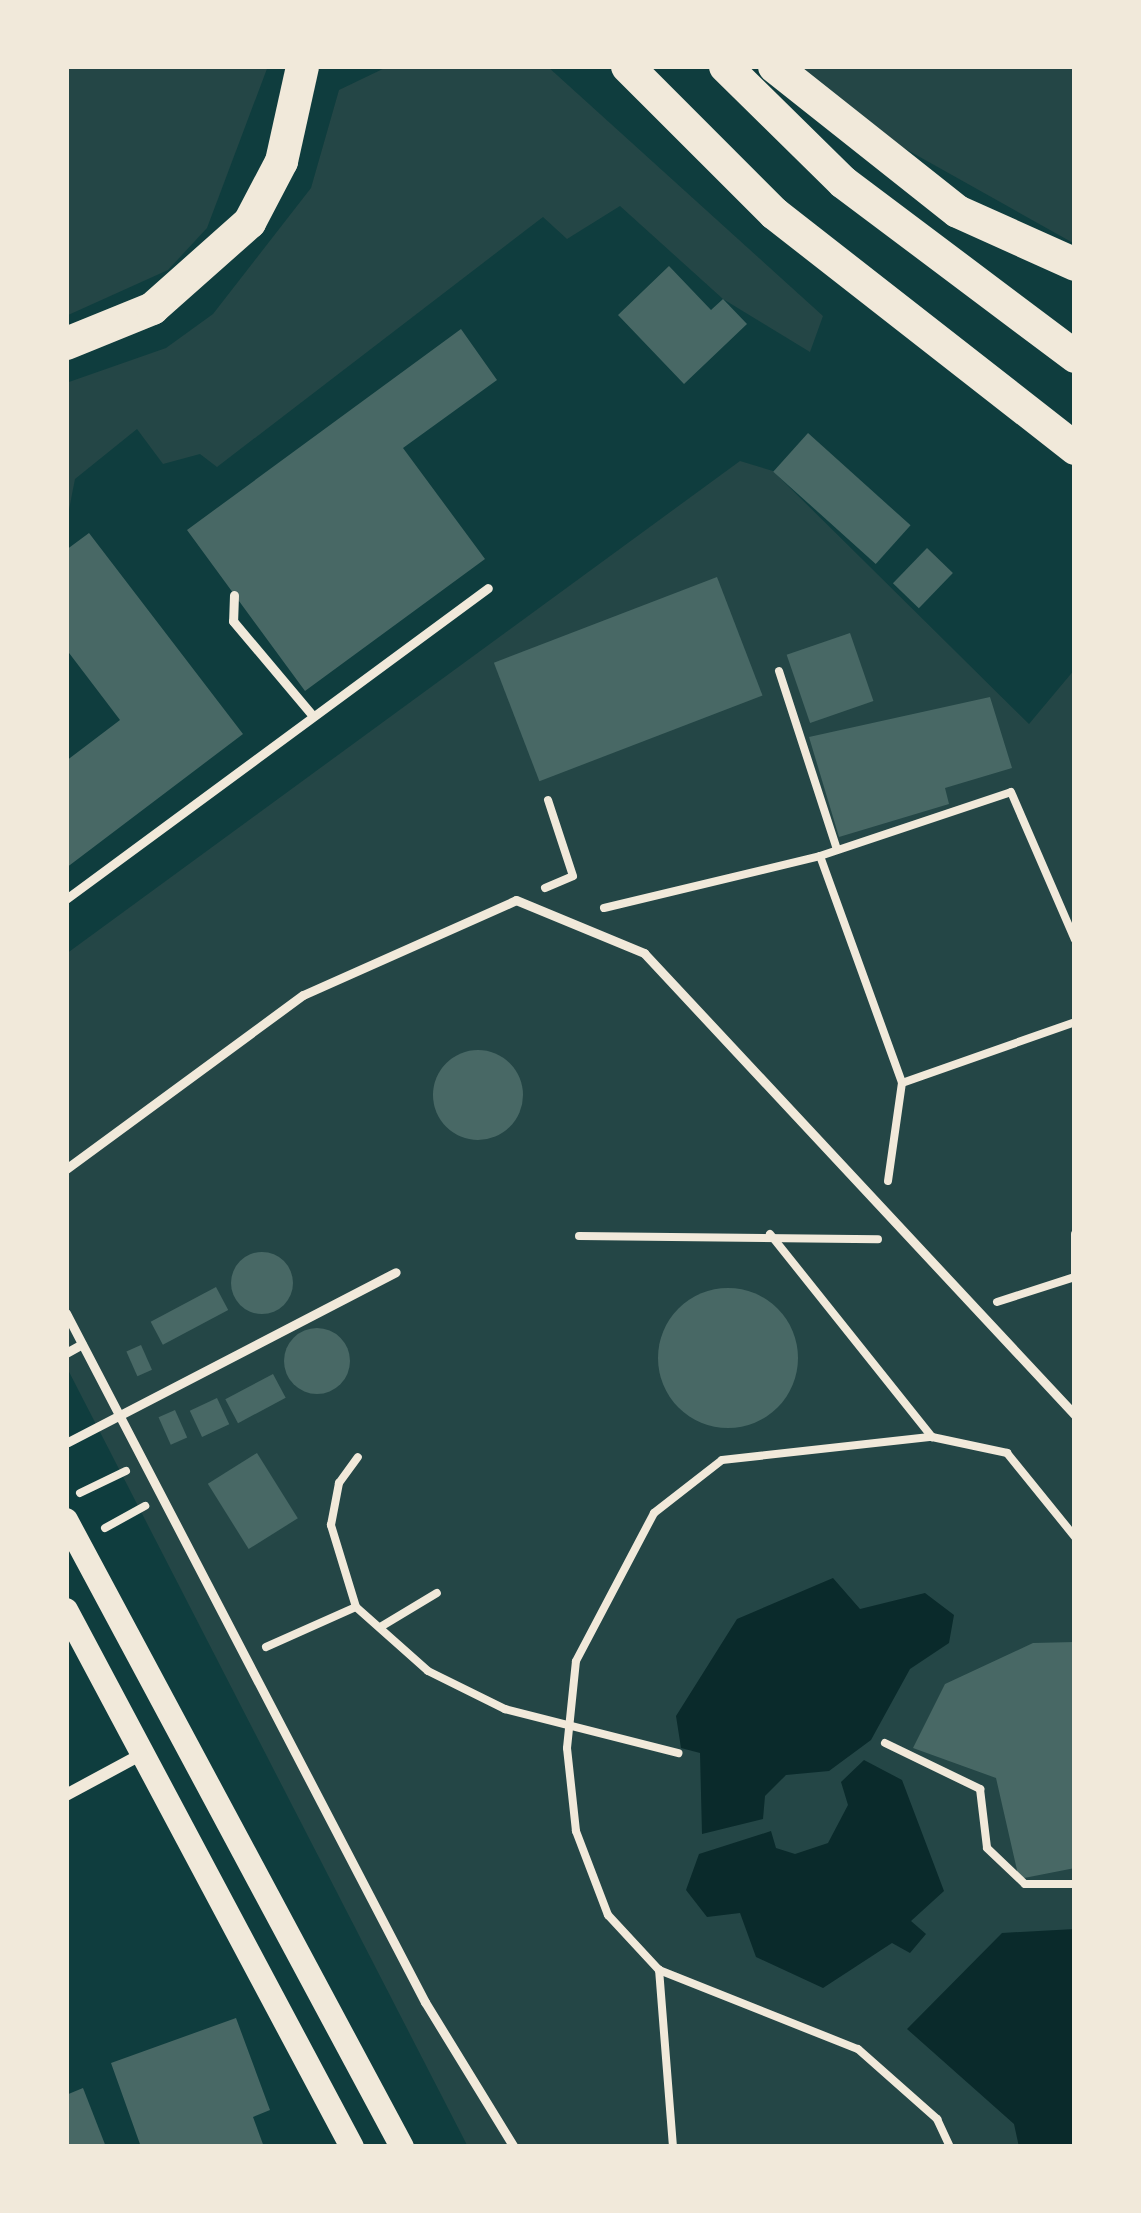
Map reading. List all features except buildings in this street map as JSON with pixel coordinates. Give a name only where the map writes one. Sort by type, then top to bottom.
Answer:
[{"type":"highway","points":[[66,343],[152,308],[249,222],[281,160],[302,66]]},
{"type":"highway","points":[[626,66],[774,213],[1075,448]]},
{"type":"highway","points":[[725,66],[843,182],[1075,356]]},
{"type":"highway","points":[[774,66],[957,211],[1075,264]]},
{"type":"main road","points":[[72,1531],[402,2147]]},
{"type":"main road","points":[[66,1610],[352,2147]]},
{"type":"street","points":[[66,1796],[143,1753]]},
{"type":"lane","points":[[66,899],[488,588]]},
{"type":"lane","points":[[234,595],[232,621],[313,716]]},
{"type":"lane","points":[[66,1169],[302,995],[516,900],[568,914],[644,953],[981,1307],[1075,1415]]},
{"type":"lane","points":[[68,1442],[396,1272]]},
{"type":"lane","points":[[66,1313],[245,1657],[514,2147]]},
{"type":"lane","points":[[66,1353],[82,1344]]},
{"type":"path","points":[[779,671],[837,850]]},
{"type":"path","points":[[568,914],[820,856],[1011,792],[1075,940]]},
{"type":"path","points":[[516,900],[573,877],[548,800]]},
{"type":"path","points":[[820,856],[902,1083],[880,1204],[844,1237]]},
{"type":"path","points":[[902,1083],[1075,1022]]},
{"type":"path","points":[[769,1233],[932,1437]]},
{"type":"path","points":[[578,1236],[769,1233],[921,1243]]},
{"type":"path","points":[[981,1307],[1075,1277],[1075,1234]]},
{"type":"path","points":[[950,2147],[938,2119],[858,2049],[659,1970],[608,1915],[576,1831],[569,1727],[576,1661],[654,1513],[722,1460],[932,1437],[1007,1453],[1075,1537]]},
{"type":"path","points":[[358,1456],[339,1483],[331,1525],[356,1607],[428,1671],[569,1727],[678,1753]]},
{"type":"path","points":[[66,1501],[144,1462]]},
{"type":"path","points":[[72,1531],[162,1497]]},
{"type":"path","points":[[382,1626],[436,1593]]},
{"type":"path","points":[[245,1657],[356,1607]]},
{"type":"path","points":[[884,1743],[980,1789],[987,1848],[1025,1884],[1075,1884]]},
{"type":"path","points":[[659,1970],[673,2147]]},
{"type":"shaded area","points":[[66,66],[268,66],[207,228],[168,270],[66,316]]},
{"type":"shaded area","points":[[389,66],[547,66],[823,316],[810,352],[723,299],[620,206],[567,239],[543,217],[217,467],[200,454],[163,464],[137,429],[75,479],[66,525],[66,383],[166,348],[213,314],[311,188],[339,90]]},
{"type":"shaded area","points":[[801,66],[1075,66],[1075,244],[902,147]]},
{"type":"shaded area","points":[[740,461],[773,471],[1029,724],[1075,669],[1075,2147],[468,2147],[66,1366],[66,954]]},
{"type":"shaded area","points":[[833,1578],[860,1609],[925,1593],[954,1615],[949,1643],[910,1669],[871,1740],[829,1771],[786,1775],[765,1796],[763,1819],[702,1834],[700,1753],[681,1748],[676,1716],[737,1619]]},
{"type":"shaded area","points":[[864,1760],[902,1780],[944,1891],[911,1921],[926,1934],[910,1953],[892,1943],[823,1988],[756,1957],[740,1913],[707,1917],[686,1890],[699,1854],[771,1831],[776,1848],[795,1854],[828,1843],[848,1805],[841,1782]]},
{"type":"shaded area","points":[[1075,1929],[1075,2147],[1019,2147],[1014,2124],[907,2029],[1002,1933]]}]
